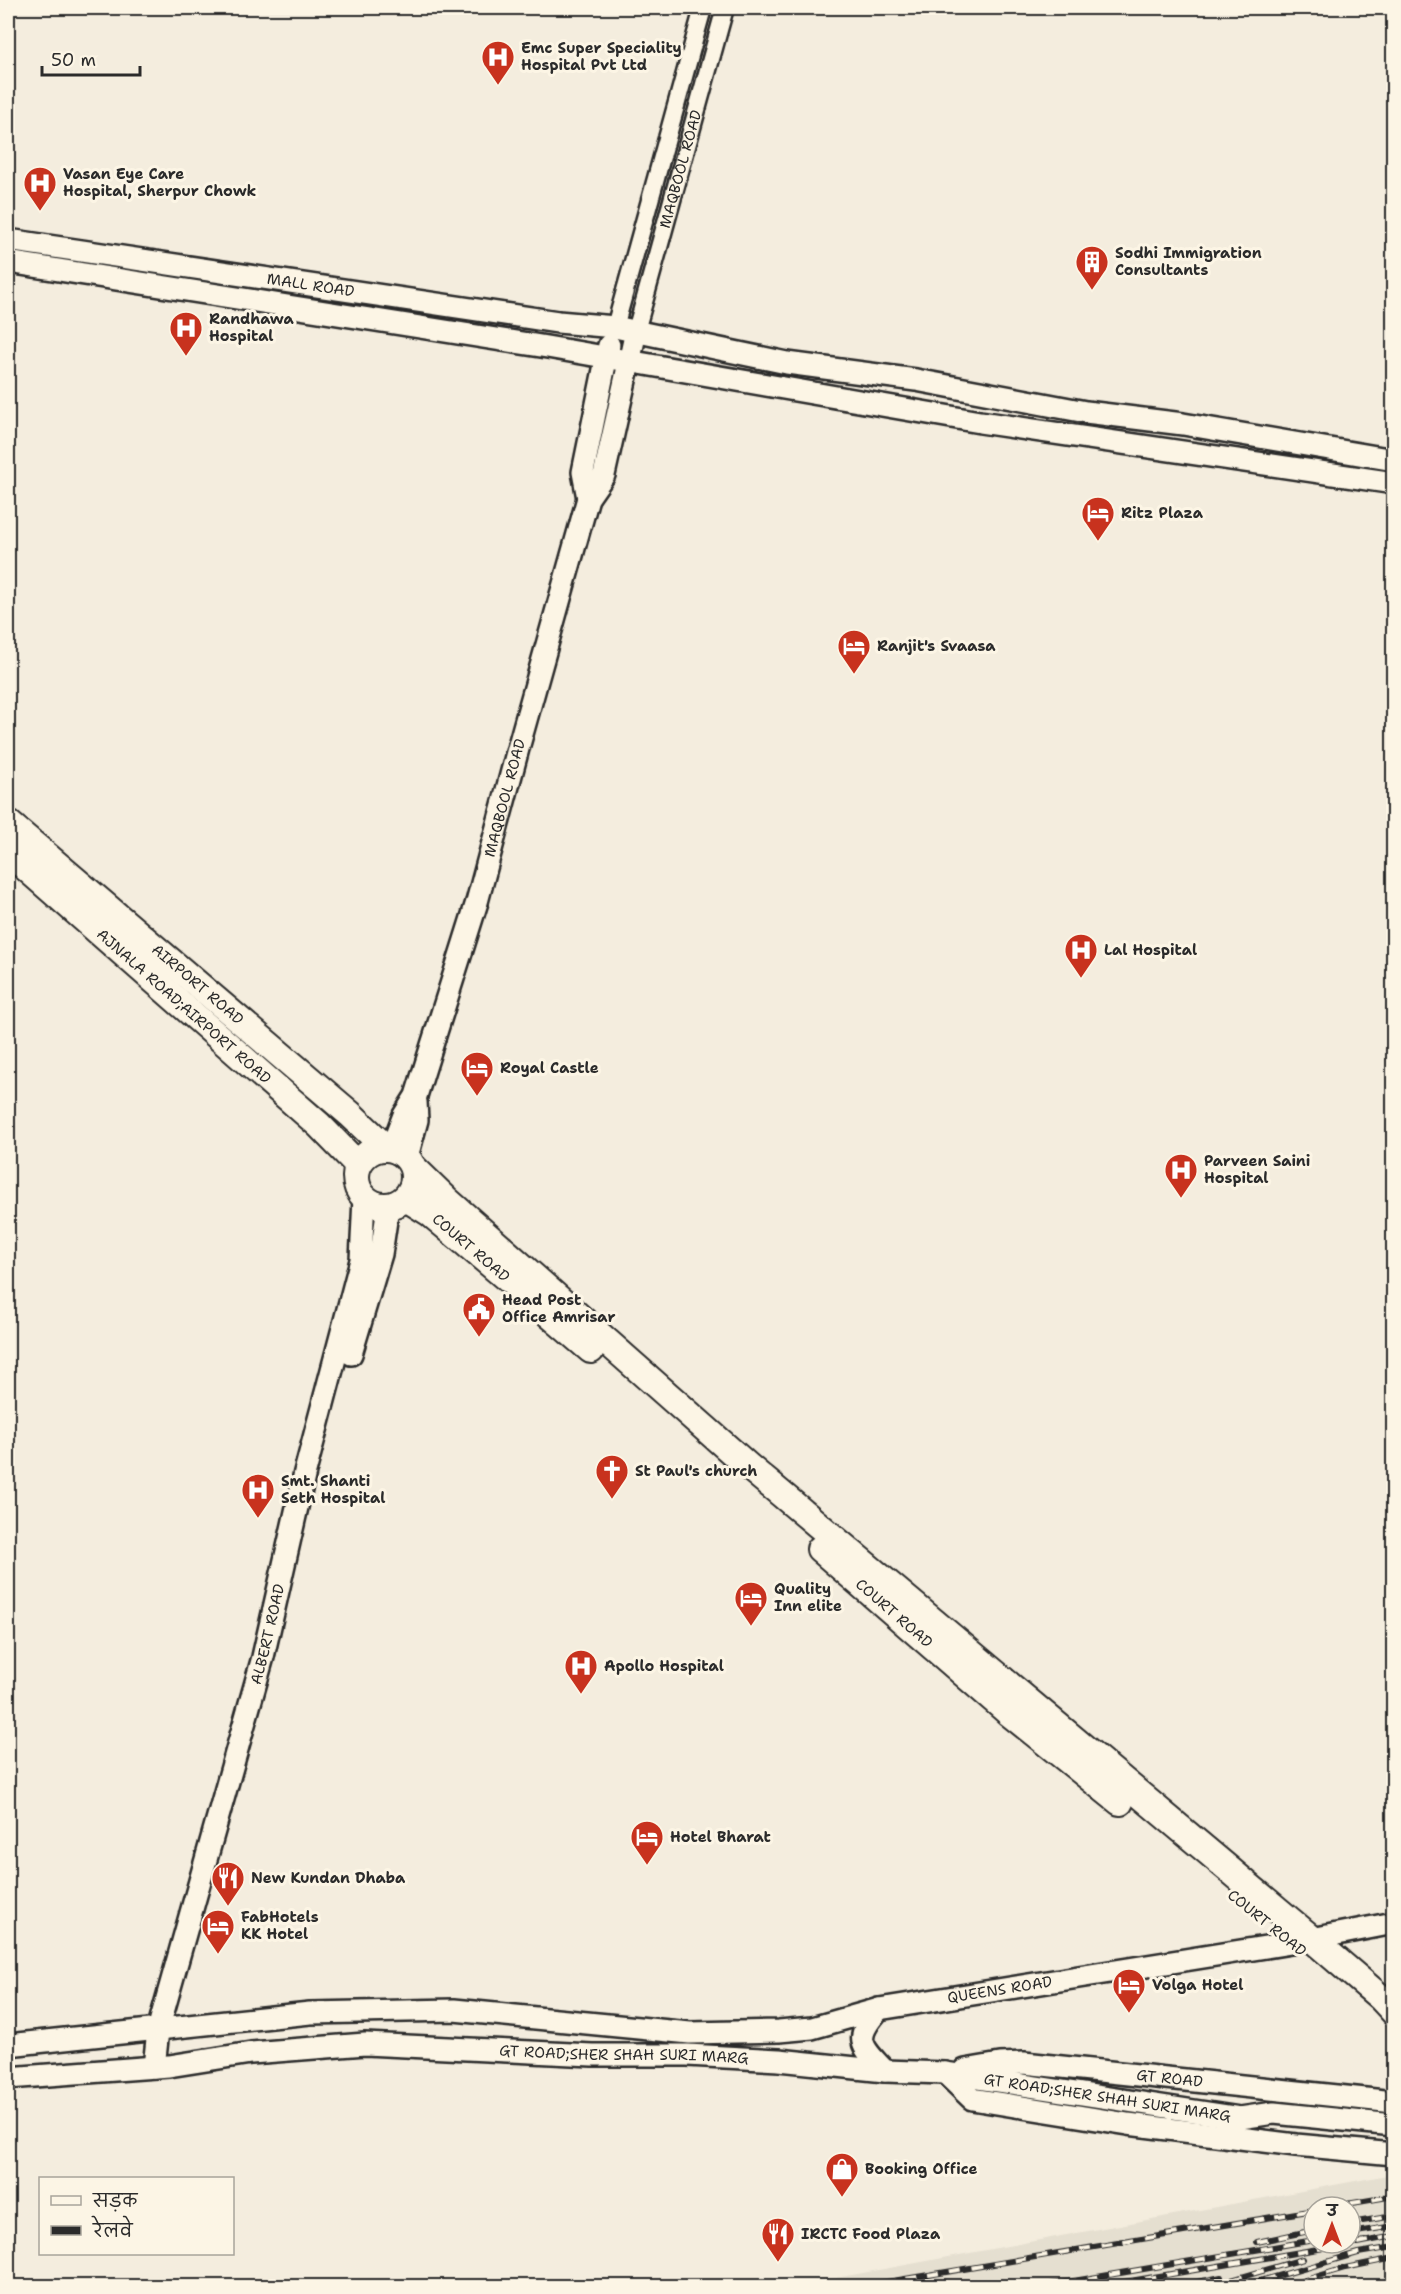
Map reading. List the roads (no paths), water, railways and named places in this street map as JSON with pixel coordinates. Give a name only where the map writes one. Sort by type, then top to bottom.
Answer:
[{"type":"highway","name":"AIRPORT ROAD","points":[[8,822],[399,1155]]},
{"type":"highway","name":"AJNALA ROAD;AIRPORT ROAD","points":[[8,852],[319,1125],[358,1165]]},
{"type":"highway","points":[[374,1150],[399,1155],[415,1178],[412,1189],[397,1202],[371,1203],[357,1188],[355,1177],[358,1165],[374,1150]]},
{"type":"highway","name":"COURT ROAD","points":[[399,1155],[749,1467],[1301,1940]]},
{"type":"highway","name":"COURT ROAD","points":[[397,1202],[430,1213],[742,1479],[1008,1712],[1301,1940]]},
{"type":"highway","points":[[1301,1940],[1381,1998],[1393,2012]]},
{"type":"main road","name":"MALL ROAD","points":[[8,240],[558,322],[625,329],[787,363],[916,380],[1086,412],[1183,424],[1394,459]]},
{"type":"main road","name":"MALL ROAD","points":[[8,262],[628,360],[980,422],[1394,483]]},
{"type":"main road","name":"MAQBOOL ROAD","points":[[588,498],[583,472],[605,357],[625,329]]},
{"type":"main road","name":"MAQBOOL ROAD","points":[[399,1155],[404,1114],[416,1096],[477,902],[588,498],[604,474],[628,360],[625,329]]},
{"type":"main road","name":"ALBERT ROAD","points":[[161,2066],[166,2029],[263,1657],[305,1472],[361,1260],[364,1198]]},
{"type":"main road","name":"ALBERT ROAD","points":[[166,2029],[273,1660],[315,1475],[381,1254],[388,1219],[397,1202]]},
{"type":"main road","name":"QUEENS ROAD","points":[[690,2033],[812,2028],[879,2009],[1394,1923]]},
{"type":"main road","points":[[879,2009],[864,2026],[861,2038],[866,2052],[885,2072]]},
{"type":"main road","name":"GT ROAD;SHER SHAH SURI MARG","points":[[8,2045],[310,2013],[454,2010],[690,2033]]},
{"type":"main road","points":[[779,2031],[779,2060]]},
{"type":"main road","name":"GT ROAD;SHER SHAH SURI MARG","points":[[8,2078],[161,2066],[251,2053],[365,2044],[592,2055],[687,2055],[779,2060],[885,2072],[945,2073],[1240,2118],[1259,2127],[1392,2140]]},
{"type":"main road","name":"GT ROAD","points":[[945,2073],[1000,2064],[1024,2063],[1394,2102]]},
{"type":"main road","points":[[945,2073],[972,2099],[1128,2124],[1296,2145],[1392,2140]]},
{"type":"street","name":"MAQBOOL ROAD","points":[[625,329],[703,8]]},
{"type":"street","name":"MAQBOOL ROAD","points":[[625,329],[725,8]]},
{"type":"railway","points":[[1362,2201],[1394,2196]]},
{"type":"railway","points":[[863,2286],[1302,2212]]},
{"type":"railway","points":[[1362,2221],[1394,2216]]},
{"type":"railway","points":[[1362,2231],[1394,2226]]},
{"type":"railway","points":[[1257,2242],[1302,2233]]},
{"type":"railway","points":[[1362,2242],[1394,2236]]},
{"type":"railway","points":[[1101,2286],[1365,2241]]},
{"type":"railway","points":[[1044,2286],[1302,2242]]},
{"type":"railway","points":[[1243,2286],[1358,2253],[1394,2247]]},
{"type":"railway","points":[[1285,2286],[1345,2268],[1394,2258]]},
{"type":"railway","points":[[1211,2286],[1303,2259]]},
{"type":"railway","points":[[1179,2286],[1221,2277]]},
{"type":"place","name":"Emc Super Speciality Hospital Pvt Ltd","points":[[498,86]]},
{"type":"place","name":"Vasan Eye Care Hospital, Sherpur Chowk","points":[[40,212]]},
{"type":"place","name":"Sodhi Immigration Consultants","points":[[1092,291]]},
{"type":"place","name":"Randhawa Hospital","points":[[186,357]]},
{"type":"place","name":"Ritz Plaza","points":[[1098,542]]},
{"type":"place","name":"Ranjit's Svaasa","points":[[854,675]]},
{"type":"place","name":"Lal Hospital","points":[[1081,979]]},
{"type":"place","name":"Royal Castle","points":[[477,1097]]},
{"type":"place","name":"Parveen Saini Hospital","points":[[1181,1199]]},
{"type":"place","name":"Head Post Office Amrisar","points":[[479,1338]]},
{"type":"place","name":"St Paul's church","points":[[612,1500]]},
{"type":"place","name":"Smt. Shanti Seth Hospital","points":[[258,1519]]},
{"type":"place","name":"Quality Inn elite","points":[[751,1627]]},
{"type":"place","name":"Apollo Hospital","points":[[581,1695]]},
{"type":"place","name":"Hotel Bharat","points":[[647,1866]]},
{"type":"place","name":"New Kundan Dhaba","points":[[228,1907]]},
{"type":"place","name":"FabHotels KK Hotel","points":[[218,1955]]},
{"type":"place","name":"Volga Hotel","points":[[1129,2014]]},
{"type":"place","name":"Booking Office","points":[[842,2198]]},
{"type":"place","name":"IRCTC Food Plaza","points":[[778,2263]]}]
